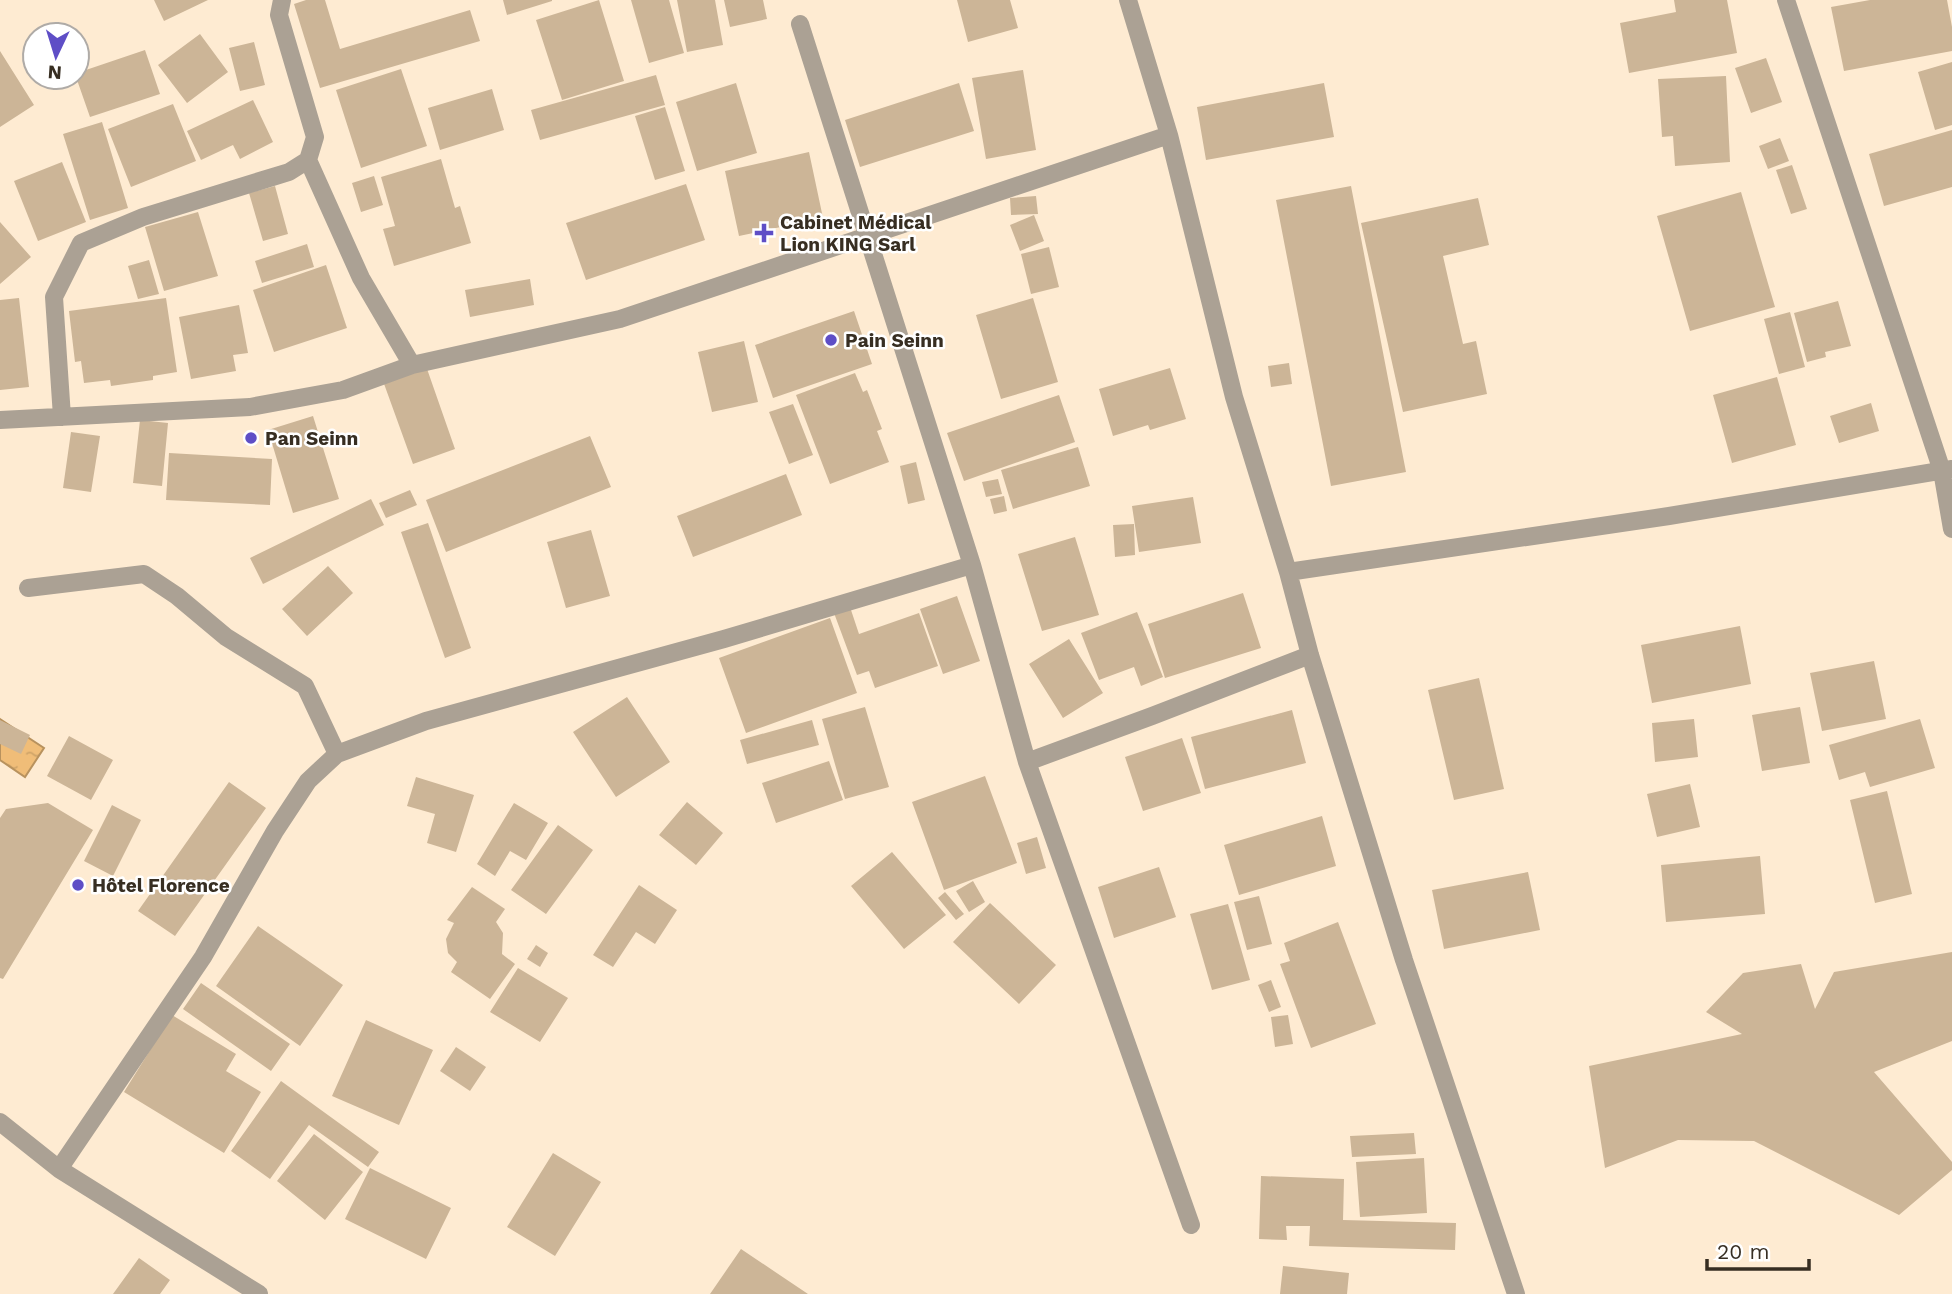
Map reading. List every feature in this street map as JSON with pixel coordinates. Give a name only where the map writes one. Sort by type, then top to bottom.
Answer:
[{"type":"street","points":[[62,417],[54,297],[81,243],[143,217],[289,172],[307,160],[315,137],[279,15],[282,0]]},
{"type":"street","points":[[1128,0],[1169,135],[1234,397],[1288,572],[1310,655],[1404,960],[1516,1294]]},
{"type":"street","points":[[1786,0],[1947,470],[1952,529]]},
{"type":"street","points":[[800,24],[972,565],[1027,762],[1191,1225]]},
{"type":"street","points":[[0,420],[250,407],[343,390],[412,365],[620,319],[1169,135]]},
{"type":"street","points":[[307,160],[361,278],[412,365]]},
{"type":"street","points":[[1288,572],[1670,516],[1947,470]]},
{"type":"street","points":[[59,1169],[203,957],[275,831],[308,781],[337,754],[426,721],[724,639],[972,565]]},
{"type":"street","points":[[28,588],[144,574],[177,596],[226,637],[305,687],[337,754]]},
{"type":"street","points":[[1027,762],[1310,655]]},
{"type":"street","points":[[0,1122],[59,1169],[259,1294]]},
{"type":"water","points":[[0,719],[44,748],[25,777],[0,760]]},
{"type":"building","points":[[154,0],[208,0],[164,21]]},
{"type":"building","points":[[306,0],[325,0],[340,49],[470,10],[480,41],[320,88],[294,4]]},
{"type":"building","points":[[503,0],[552,0],[552,1],[507,15]]},
{"type":"building","points":[[599,0],[624,81],[562,100],[536,20]]},
{"type":"building","points":[[631,0],[669,0],[684,53],[649,63]]},
{"type":"building","points":[[677,0],[715,0],[723,45],[687,52]]},
{"type":"building","points":[[724,0],[763,0],[767,19],[730,27]]},
{"type":"building","points":[[957,0],[1010,0],[1018,28],[968,42]]},
{"type":"building","points":[[1674,0],[1727,0],[1737,53],[1629,73],[1620,23],[1676,12]]},
{"type":"building","points":[[1870,0],[1947,0],[1952,27],[1952,51],[1844,71],[1831,7]]},
{"type":"building","points":[[200,34],[228,72],[187,103],[158,65]]},
{"type":"building","points":[[254,42],[265,85],[240,91],[229,48]]},
{"type":"building","points":[[145,50],[160,94],[90,117],[81,91],[91,91],[91,68]]},
{"type":"building","points":[[0,51],[21,84],[21,91],[25,91],[34,105],[0,127]]},
{"type":"building","points":[[1766,58],[1782,102],[1751,113],[1735,68]]},
{"type":"building","points":[[1952,62],[1952,125],[1935,130],[1918,72]]},
{"type":"building","points":[[401,69],[427,146],[361,168],[336,90]]},
{"type":"building","points":[[1023,70],[1036,150],[986,159],[972,78]]},
{"type":"building","points":[[656,75],[665,105],[540,140],[531,110]]},
{"type":"building","points":[[1726,76],[1730,162],[1675,166],[1673,136],[1662,137],[1658,79]]},
{"type":"building","points":[[736,83],[757,153],[697,171],[676,102]]},
{"type":"building","points":[[959,83],[974,131],[860,167],[845,120]]},
{"type":"building","points":[[1324,83],[1334,137],[1206,160],[1197,107]]},
{"type":"building","points":[[492,89],[504,130],[440,150],[428,108]]},
{"type":"building","points":[[253,100],[273,142],[240,159],[233,145],[201,160],[187,131]]},
{"type":"building","points":[[173,104],[196,161],[131,187],[108,129]]},
{"type":"building","points":[[665,107],[685,171],[655,180],[635,116]]},
{"type":"building","points":[[102,122],[128,208],[90,220],[63,134]]},
{"type":"building","points":[[1952,130],[1952,187],[1884,206],[1869,154]]},
{"type":"building","points":[[1780,138],[1789,161],[1768,169],[1759,146]]},
{"type":"building","points":[[809,152],[823,218],[739,236],[725,171]]},
{"type":"building","points":[[441,159],[455,208],[460,206],[471,243],[394,266],[383,229],[395,226],[381,177]]},
{"type":"building","points":[[62,162],[86,222],[38,241],[14,181]]},
{"type":"building","points":[[1792,165],[1807,209],[1791,214],[1776,170]]},
{"type":"building","points":[[374,176],[383,205],[361,212],[352,183]]},
{"type":"building","points":[[686,184],[705,240],[586,280],[566,223]]},
{"type":"building","points":[[275,186],[288,234],[263,241],[249,193]]},
{"type":"building","points":[[1351,186],[1406,472],[1331,486],[1276,200]]},
{"type":"building","points":[[1741,192],[1775,307],[1690,331],[1657,216]]},
{"type":"building","points":[[1036,196],[1038,214],[1011,215],[1010,198]]},
{"type":"building","points":[[1478,198],[1489,245],[1443,256],[1463,344],[1476,341],[1487,394],[1403,412],[1361,223]]},
{"type":"building","points":[[198,212],[218,276],[164,291],[145,227]]},
{"type":"building","points":[[1034,215],[1044,241],[1020,251],[1010,225]]},
{"type":"building","points":[[0,222],[31,257],[0,284]]},
{"type":"building","points":[[307,244],[314,267],[262,283],[255,261]]},
{"type":"building","points":[[1049,247],[1059,287],[1031,294],[1021,254]]},
{"type":"building","points":[[149,260],[159,294],[138,299],[128,266]]},
{"type":"building","points":[[326,265],[347,328],[274,352],[253,290]]},
{"type":"building","points":[[530,279],[534,305],[470,317],[465,290]]},
{"type":"building","points":[[19,298],[29,387],[0,390],[0,300]]},
{"type":"building","points":[[166,298],[177,372],[153,376],[153,380],[111,386],[110,380],[84,383],[81,361],[75,362],[69,311]]},
{"type":"building","points":[[1033,298],[1058,382],[1001,399],[976,315]]},
{"type":"building","points":[[1838,301],[1851,346],[1825,352],[1826,357],[1807,362],[1794,313]]},
{"type":"building","points":[[239,305],[248,353],[233,355],[236,371],[191,379],[179,317]]},
{"type":"building","points":[[854,311],[872,364],[773,398],[755,345]]},
{"type":"building","points":[[1790,312],[1805,367],[1779,374],[1764,319]]},
{"type":"building","points":[[744,341],[758,402],[712,412],[698,352]]},
{"type":"building","points":[[1289,363],[1292,384],[1271,387],[1268,366]]},
{"type":"building","points":[[426,366],[455,449],[413,464],[383,381]]},
{"type":"building","points":[[1170,368],[1186,419],[1150,430],[1148,425],[1113,436],[1099,389]]},
{"type":"building","points":[[855,373],[863,392],[867,390],[882,429],[877,431],[889,462],[830,484],[796,395]]},
{"type":"building","points":[[1777,377],[1796,445],[1732,463],[1713,395]]},
{"type":"building","points":[[1059,395],[1075,442],[964,481],[947,433]]},
{"type":"building","points":[[1871,403],[1879,431],[1839,443],[1830,416]]},
{"type":"building","points":[[793,404],[813,455],[789,464],[769,412]]},
{"type":"building","points":[[313,416],[339,499],[293,513],[268,430]]},
{"type":"building","points":[[140,420],[168,423],[162,486],[133,483]]},
{"type":"building","points":[[71,432],[100,436],[91,492],[63,488]]},
{"type":"building","points":[[590,436],[611,487],[446,552],[426,500]]},
{"type":"building","points":[[1078,447],[1090,486],[1013,509],[1001,470]]},
{"type":"building","points":[[169,453],[272,459],[270,505],[166,500]]},
{"type":"building","points":[[916,462],[925,500],[908,504],[900,466]]},
{"type":"building","points":[[786,474],[802,515],[693,557],[677,516]]},
{"type":"building","points":[[998,479],[1002,494],[986,497],[982,482]]},
{"type":"building","points":[[410,490],[417,505],[386,518],[379,503]]},
{"type":"building","points":[[1004,496],[1007,511],[994,514],[990,499]]},
{"type":"building","points":[[1193,497],[1201,543],[1139,552],[1132,506]]},
{"type":"building","points":[[371,499],[384,525],[263,584],[250,558]]},
{"type":"building","points":[[428,523],[471,648],[445,658],[401,532]]},
{"type":"building","points":[[1134,524],[1135,555],[1115,557],[1113,525]]},
{"type":"building","points":[[591,530],[610,596],[566,608],[547,542]]},
{"type":"building","points":[[1075,537],[1099,615],[1042,631],[1018,554]]},
{"type":"building","points":[[328,566],[353,593],[307,636],[282,609]]},
{"type":"building","points":[[1243,593],[1261,648],[1165,678],[1148,624]]},
{"type":"building","points":[[957,596],[980,661],[943,674],[920,609]]},
{"type":"building","points":[[850,607],[859,634],[919,613],[938,666],[875,688],[869,671],[857,675],[834,613]]},
{"type":"building","points":[[1137,612],[1163,677],[1141,686],[1134,667],[1099,680],[1081,633]]},
{"type":"building","points":[[830,618],[857,693],[746,733],[719,658]]},
{"type":"building","points":[[1740,626],[1751,684],[1652,703],[1641,645]]},
{"type":"building","points":[[1069,639],[1103,693],[1063,718],[1029,664]]},
{"type":"building","points":[[1874,661],[1886,719],[1822,731],[1810,673]]},
{"type":"building","points":[[1479,678],[1504,789],[1454,800],[1428,690]]},
{"type":"building","points":[[627,697],[670,762],[616,797],[573,732]]},
{"type":"building","points":[[865,707],[889,787],[845,799],[822,719]]},
{"type":"building","points":[[1800,707],[1810,763],[1762,771],[1752,715]]},
{"type":"building","points":[[1292,710],[1306,763],[1205,789],[1191,737]]},
{"type":"building","points":[[1694,719],[1698,757],[1655,762],[1652,723]]},
{"type":"building","points":[[1920,719],[1935,768],[1870,787],[1865,772],[1839,780],[1829,745]]},
{"type":"building","points":[[0,720],[30,735],[21,754],[0,744]]},
{"type":"building","points":[[812,720],[819,745],[747,764],[740,740]]},
{"type":"building","points":[[69,736],[113,760],[91,800],[47,776]]},
{"type":"building","points":[[1182,738],[1201,793],[1143,811],[1125,757]]},
{"type":"building","points":[[829,761],[843,800],[776,823],[762,783]]},
{"type":"building","points":[[985,776],[1017,863],[944,890],[912,802]]},
{"type":"building","points":[[416,777],[474,795],[456,852],[427,843],[435,814],[407,806]]},
{"type":"building","points":[[229,782],[266,808],[175,936],[138,911]]},
{"type":"building","points":[[1690,784],[1700,827],[1657,837],[1647,794]]},
{"type":"building","points":[[1887,791],[1912,894],[1875,903],[1850,800]]},
{"type":"building","points":[[687,802],[723,833],[696,865],[659,835]]},
{"type":"building","points":[[48,803],[93,830],[3,979],[0,978],[0,818],[6,809]]},
{"type":"building","points":[[514,803],[548,823],[526,860],[510,851],[495,876],[477,864]]},
{"type":"building","points":[[112,805],[141,820],[113,876],[84,861]]},
{"type":"building","points":[[1322,816],[1336,866],[1239,895],[1224,845]]},
{"type":"building","points":[[558,825],[593,850],[546,914],[511,890]]},
{"type":"building","points":[[1037,837],[1046,868],[1026,874],[1017,843]]},
{"type":"building","points":[[892,852],[946,915],[904,949],[851,886]]},
{"type":"building","points":[[1760,856],[1765,914],[1666,922],[1661,865]]},
{"type":"building","points":[[1159,867],[1176,917],[1114,938],[1098,887]]},
{"type":"building","points":[[1528,872],[1540,930],[1444,949],[1432,890]]},
{"type":"building","points":[[973,881],[985,902],[969,912],[956,891]]},
{"type":"building","points":[[639,885],[677,910],[655,944],[636,932],[613,967],[593,955]]},
{"type":"building","points":[[472,887],[505,909],[496,922],[503,933],[502,954],[515,964],[490,999],[451,972],[457,962],[448,953],[446,939],[454,923],[447,920]]},
{"type":"building","points":[[945,892],[964,914],[956,920],[938,898]]},
{"type":"building","points":[[1259,896],[1272,944],[1247,950],[1234,902]]},
{"type":"building","points":[[990,903],[1056,965],[1019,1004],[953,942]]},
{"type":"building","points":[[1228,904],[1250,980],[1212,990],[1190,914]]},
{"type":"building","points":[[1338,922],[1376,1024],[1311,1048],[1280,964],[1290,961],[1284,943]]},
{"type":"building","points":[[258,926],[343,985],[300,1046],[216,986]]},
{"type":"building","points":[[536,945],[548,953],[540,967],[527,959]]},
{"type":"building","points":[[1952,952],[1952,1041],[1874,1072],[1952,1162],[1952,1170],[1899,1215],[1754,1141],[1678,1140],[1605,1168],[1589,1066],[1742,1034],[1706,1012],[1743,973],[1801,964],[1815,1009],[1834,972]]},
{"type":"building","points":[[518,968],[568,998],[540,1042],[490,1012]]},
{"type":"building","points":[[1271,980],[1281,1007],[1269,1012],[1258,985]]},
{"type":"building","points":[[201,983],[290,1044],[271,1071],[183,1009]]},
{"type":"building","points":[[172,1015],[236,1054],[226,1071],[261,1092],[224,1153],[124,1092]]},
{"type":"building","points":[[1288,1015],[1293,1044],[1275,1047],[1271,1017]]},
{"type":"building","points":[[366,1020],[433,1050],[399,1125],[332,1096]]},
{"type":"building","points":[[456,1047],[486,1067],[470,1091],[440,1071]]},
{"type":"building","points":[[281,1081],[379,1152],[368,1167],[309,1125],[270,1179],[231,1151]]},
{"type":"building","points":[[1414,1133],[1416,1154],[1352,1157],[1350,1136]]},
{"type":"building","points":[[314,1134],[363,1172],[325,1220],[277,1181]]},
{"type":"building","points":[[553,1153],[601,1182],[555,1256],[507,1227]]},
{"type":"building","points":[[1424,1158],[1427,1213],[1360,1217],[1356,1162]]},
{"type":"building","points":[[370,1168],[451,1208],[426,1259],[345,1219]]},
{"type":"building","points":[[1261,1176],[1344,1179],[1343,1220],[1456,1223],[1455,1250],[1309,1246],[1310,1226],[1286,1226],[1287,1240],[1259,1239]]},
{"type":"building","points":[[741,1249],[808,1294],[710,1294]]},
{"type":"building","points":[[139,1258],[170,1280],[160,1294],[113,1294]]},
{"type":"building","points":[[1283,1266],[1349,1273],[1347,1294],[1280,1294]]},
{"type":"place","name":"Cabinet Médical Lion KING Sarl","points":[[764,233]]},
{"type":"place","name":"Pain Seinn","points":[[831,340]]},
{"type":"place","name":"Pan Seinn","points":[[251,438]]},
{"type":"place","name":"Hôtel Florence","points":[[78,885]]}]
